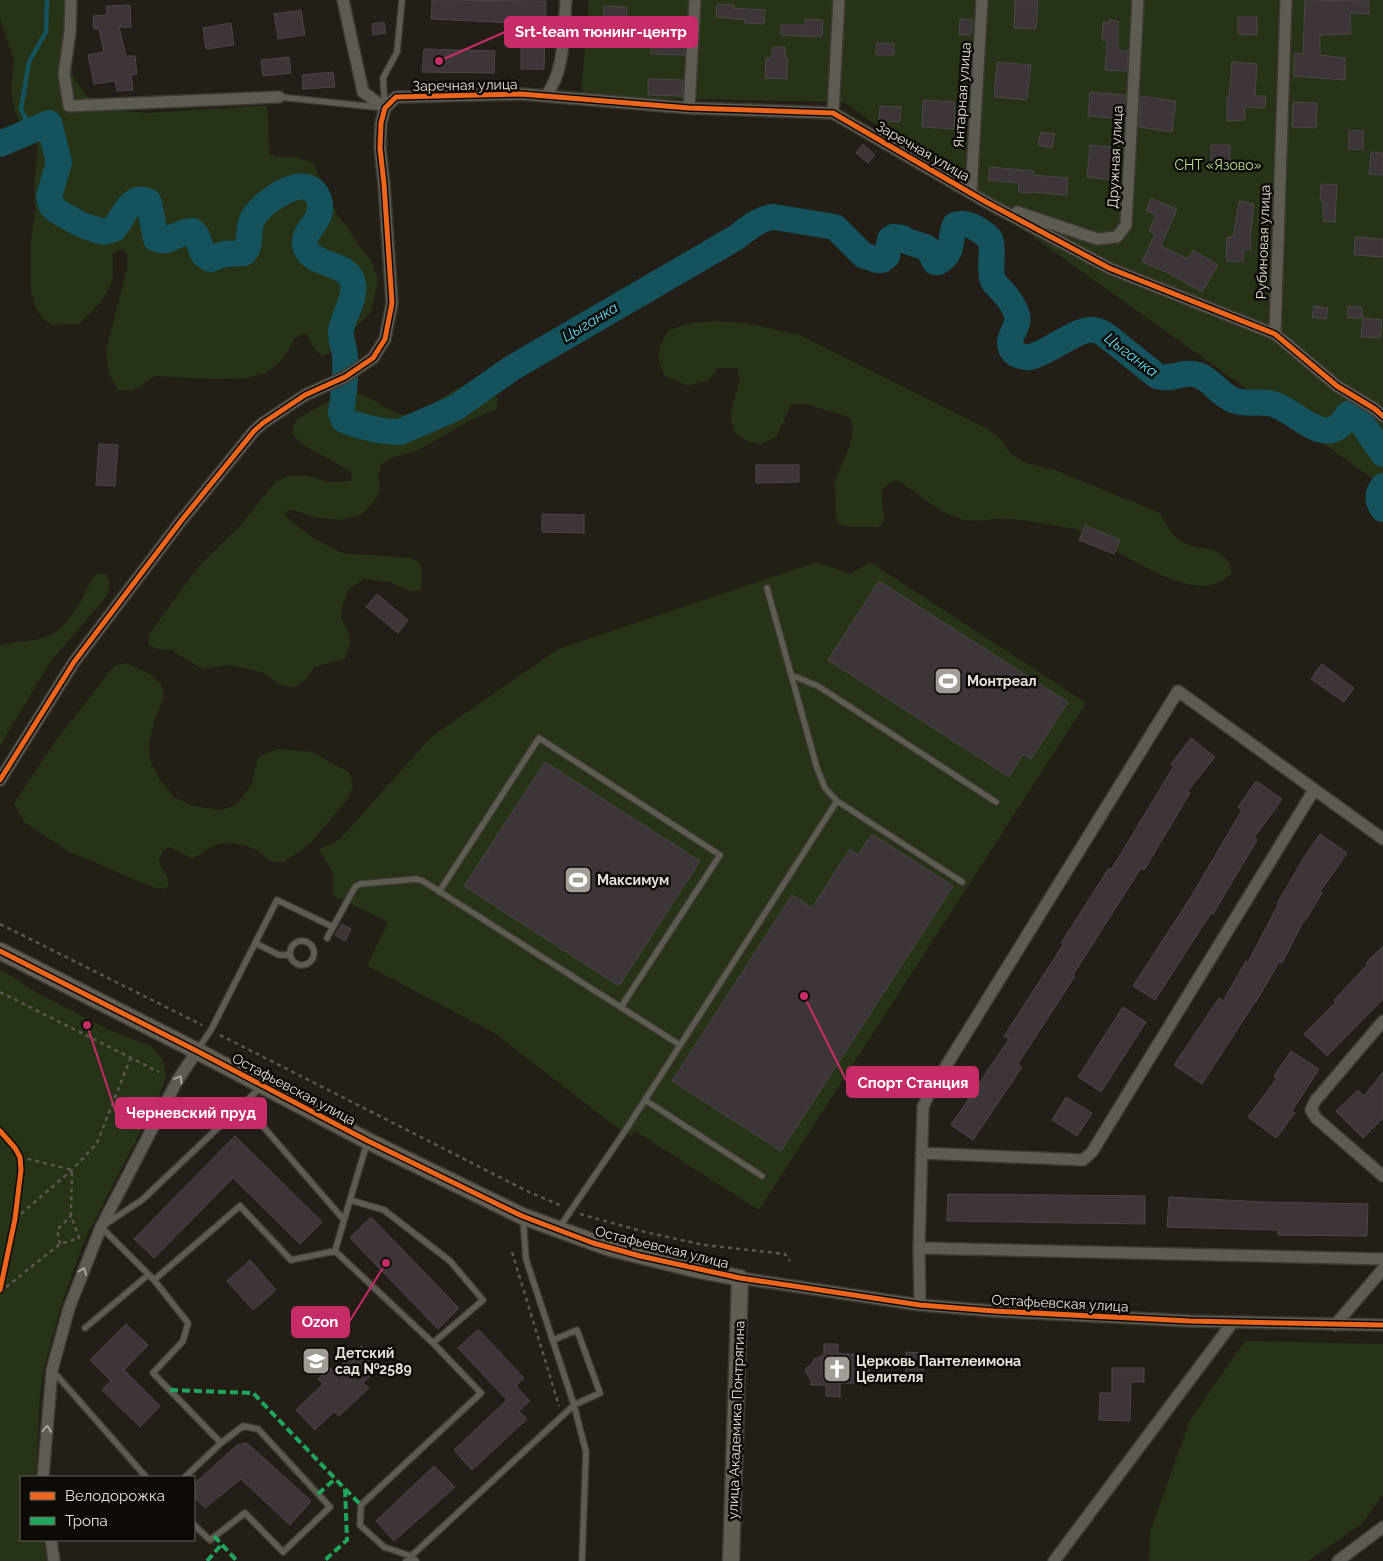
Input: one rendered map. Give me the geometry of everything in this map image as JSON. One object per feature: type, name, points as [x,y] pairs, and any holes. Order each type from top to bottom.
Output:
[{"type":"street","points":[[71,0],[70,32],[64,74],[69,106],[279,97]]},
{"type":"street","points":[[0,780],[74,662],[181,521],[254,431],[305,395],[345,377],[373,358],[385,339],[392,303],[380,148],[381,123],[385,108],[363,92],[343,0]]},
{"type":"street","points":[[546,96],[558,74],[566,0]]},
{"type":"street","points":[[689,108],[695,0]]},
{"type":"street","points":[[833,113],[839,0]]},
{"type":"street","name":"Янтарная улица","points":[[970,192],[982,0]]},
{"type":"street","name":"Дружная улица","points":[[986,202],[1097,239],[1117,237],[1126,226],[1138,0]]},
{"type":"street","name":"Рубиновая улица","points":[[1276,334],[1286,0]]},
{"type":"street","name":"Заречная улица","points":[[385,108],[396,97],[521,94],[689,108],[833,113],[986,202],[1109,268],[1276,334],[1337,386],[1383,416]]},
{"type":"street","points":[[920,1305],[919,1248],[923,1107],[930,1092],[1178,691],[1383,839]]},
{"type":"street","points":[[922,1153],[1083,1160],[1092,1152],[1314,790]]},
{"type":"street","name":"Остафьевская улица","points":[[0,952],[197,1051],[368,1141],[522,1216],[593,1242],[640,1256],[740,1278],[920,1305],[994,1311],[1234,1322],[1383,1325]]},
{"type":"street","points":[[1383,1021],[1315,1101],[1311,1110],[1316,1118],[1383,1176]]},
{"type":"street","points":[[43,1476],[52,1370],[69,1308],[100,1227],[177,1081],[197,1051]]},
{"type":"street","points":[[919,1248],[1383,1259]]},
{"type":"street","points":[[1335,1325],[1383,1269]]},
{"type":"street","name":"улица Академика Понтрягина","points":[[731,1561],[740,1278]]},
{"type":"street","points":[[1054,1561],[1234,1322]]},
{"type":"street","points":[[1338,1561],[1383,1527]]},
{"type":"street","points":[[51,1541],[54,1561]]},
{"type":"lane","points":[[279,97],[385,108],[383,78],[397,52],[402,0]]},
{"type":"lane","points":[[767,588],[817,768],[825,788],[837,801],[962,882]]},
{"type":"lane","points":[[791,676],[818,686],[996,802]]},
{"type":"lane","points":[[439,892],[539,738],[720,854],[621,1007]]},
{"type":"lane","points":[[558,1230],[645,1100],[837,801]]},
{"type":"lane","points":[[327,938],[352,890],[360,884],[416,879],[423,881],[680,1045]]},
{"type":"lane","points":[[197,1051],[211,1030],[277,900],[332,927]]},
{"type":"lane","points":[[300,940],[308,942],[314,951],[313,958],[304,965],[293,962],[290,955],[291,947],[300,940]]},
{"type":"lane","points":[[255,944],[279,955],[290,955]]},
{"type":"lane","points":[[221,1443],[153,1373],[183,1341],[188,1324],[154,1280],[100,1227],[142,1200],[262,1086]]},
{"type":"lane","points":[[645,1100],[762,1176]]},
{"type":"lane","points":[[261,1124],[344,1220]]},
{"type":"lane","points":[[335,1251],[368,1141]]},
{"type":"lane","points":[[350,1200],[384,1210],[450,1262],[483,1300],[433,1343]]},
{"type":"lane","points":[[154,1280],[240,1206],[291,1260],[335,1251]]},
{"type":"lane","points":[[522,1216],[526,1260],[574,1405],[586,1452],[582,1561]]},
{"type":"lane","points":[[335,1251],[433,1343],[482,1393],[361,1505],[360,1525],[384,1547],[411,1559],[574,1405],[600,1393],[577,1330],[553,1340]]},
{"type":"lane","points":[[85,1328],[148,1275]]},
{"type":"lane","points":[[52,1370],[145,1476]]},
{"type":"lane","points":[[186,1476],[221,1443],[243,1426],[258,1429],[330,1507],[283,1552],[245,1513],[210,1540],[195,1526]]},
{"type":"path","points":[[0,924],[528,1192],[599,1220],[704,1245],[785,1254],[790,1261]]},
{"type":"path","points":[[0,992],[159,1072]]},
{"type":"path","points":[[16,1219],[72,1170],[97,1143],[131,1057]]},
{"type":"path","points":[[21,1164],[19,1155],[72,1170]]},
{"type":"path","points":[[0,1291],[60,1244],[79,1238],[71,1216],[72,1170]]},
{"type":"path","points":[[14,1228],[16,1209]]},
{"type":"path","points":[[60,1244],[57,1230],[71,1216]]},
{"type":"path","points":[[512,1252],[562,1416]]},
{"type":"path","points":[[0,1291],[2,1281]]},
{"type":"green space","points":[[0,0],[64,0],[63,44],[74,78],[86,95],[104,109],[147,113],[266,106],[269,154],[276,157],[295,157],[313,163],[338,216],[371,260],[378,280],[371,312],[333,351],[322,356],[313,347],[307,334],[301,334],[294,339],[287,353],[278,364],[266,373],[247,378],[212,379],[156,376],[132,391],[118,390],[108,369],[107,347],[128,264],[126,252],[121,249],[113,253],[113,277],[110,287],[89,315],[79,324],[52,325],[42,318],[35,306],[31,289],[31,241],[35,210],[34,184],[38,148],[35,138],[17,118],[11,92],[14,60],[0,20]]},
{"type":"green space","name":"СНТ «Язово»","points":[[589,0],[1383,0],[1383,486],[844,102],[581,97]]},
{"type":"green space","points":[[712,321],[746,323],[799,335],[987,429],[998,436],[1010,453],[1027,463],[1055,470],[1160,513],[1176,537],[1186,544],[1209,549],[1223,555],[1232,572],[1217,583],[1199,586],[1177,581],[1155,572],[1075,529],[1018,520],[970,520],[952,516],[935,507],[896,480],[884,487],[881,496],[885,520],[878,527],[840,525],[836,517],[835,481],[850,445],[853,426],[849,417],[805,404],[791,404],[777,436],[761,444],[748,442],[735,433],[730,416],[740,378],[737,368],[718,368],[709,380],[688,386],[665,376],[660,363],[659,352],[669,330],[691,323]]},
{"type":"green space","points":[[473,383],[498,398],[496,409],[471,420],[415,452],[394,457],[382,464],[378,476],[380,489],[376,499],[361,515],[341,520],[317,518],[293,510],[287,511],[285,515],[315,539],[342,553],[412,558],[421,564],[421,590],[409,591],[389,582],[364,579],[349,589],[342,607],[341,618],[351,642],[345,659],[314,667],[308,678],[295,687],[282,686],[262,672],[230,665],[202,669],[172,650],[156,649],[148,644],[149,634],[199,566],[241,525],[275,482],[288,476],[309,476],[327,482],[351,481],[352,473],[304,445],[294,436],[293,430],[296,420],[330,400],[351,393],[367,396],[395,413],[411,414],[430,406],[458,388]]},
{"type":"green space","points":[[817,562],[850,574],[870,562],[1086,703],[759,1210],[635,1131],[631,1136],[616,1127],[493,1032],[367,966],[388,922],[333,895],[333,873],[319,849],[340,839],[431,737],[558,649]]},
{"type":"green space","points":[[97,574],[106,574],[110,584],[107,596],[51,661],[0,746],[0,646],[36,640],[57,631],[72,614]]},
{"type":"green space","points":[[126,663],[150,674],[161,684],[164,697],[154,721],[149,743],[150,760],[159,778],[174,797],[193,806],[221,810],[236,805],[252,784],[258,757],[278,749],[312,752],[349,772],[353,785],[350,796],[310,844],[284,862],[271,861],[254,849],[237,844],[223,843],[216,845],[192,859],[169,847],[163,851],[159,861],[168,879],[166,889],[152,887],[68,851],[24,822],[14,803],[54,743],[114,666]]},
{"type":"green space","points":[[0,969],[39,994],[109,1030],[151,1046],[162,1058],[166,1076],[161,1092],[85,1239],[61,1306],[44,1368],[40,1394],[36,1476],[20,1476],[20,1541],[44,1541],[47,1561],[0,1561]]},
{"type":"green space","points":[[1245,1341],[1383,1344],[1383,1494],[1363,1523],[1308,1561],[1149,1561],[1150,1532],[1190,1420]]},
{"type":"building","points":[[432,0],[546,1],[544,69],[521,69],[521,25],[514,25],[514,23],[431,19]]},
{"type":"building","points":[[1015,0],[1038,0],[1036,29],[1014,28]]},
{"type":"building","points":[[1305,0],[1369,1],[1369,14],[1350,13],[1351,34],[1320,35],[1320,55],[1345,58],[1345,80],[1294,76],[1294,53],[1303,54]]},
{"type":"building","points":[[717,4],[733,5],[733,8],[765,10],[764,24],[744,23],[745,20],[716,17]]},
{"type":"building","points":[[130,5],[131,27],[119,27],[126,56],[135,56],[137,74],[131,75],[133,90],[117,91],[115,81],[94,84],[88,55],[104,52],[99,29],[94,29],[93,16],[107,15],[106,6]]},
{"type":"building","points":[[604,6],[627,7],[626,28],[603,26]]},
{"type":"building","points":[[301,10],[305,35],[278,39],[274,14]]},
{"type":"building","points":[[1238,17],[1257,17],[1257,35],[1238,34]]},
{"type":"building","points":[[805,19],[823,20],[822,37],[781,35],[781,25],[805,25]]},
{"type":"building","points":[[960,19],[972,19],[971,35],[959,35]]},
{"type":"building","points":[[1109,20],[1118,21],[1118,50],[1128,51],[1127,71],[1105,70],[1107,41],[1102,40],[1103,22],[1109,23]]},
{"type":"building","points":[[384,22],[386,33],[373,35],[372,24]]},
{"type":"building","points":[[231,23],[234,45],[206,49],[203,28]]},
{"type":"building","points":[[652,30],[686,32],[684,55],[651,54]]},
{"type":"building","points":[[876,43],[894,43],[894,55],[876,55]]},
{"type":"building","points":[[772,47],[785,47],[785,58],[788,59],[787,79],[765,78],[766,58],[772,58]]},
{"type":"building","points":[[424,49],[495,51],[494,73],[422,72]]},
{"type":"building","points":[[289,57],[291,73],[263,76],[261,60]]},
{"type":"building","points":[[997,62],[1031,65],[1027,100],[994,97]]},
{"type":"building","points":[[1232,62],[1257,64],[1255,96],[1266,96],[1265,108],[1244,107],[1245,120],[1227,121],[1227,97],[1229,97]]},
{"type":"building","points":[[333,72],[335,87],[303,89],[302,75]]},
{"type":"building","points":[[648,79],[683,80],[682,96],[648,95]]},
{"type":"building","points":[[1090,92],[1125,95],[1124,119],[1088,116]]},
{"type":"building","points":[[1140,96],[1176,101],[1172,132],[1139,127]]},
{"type":"building","points":[[923,100],[955,102],[954,129],[922,127]]},
{"type":"building","points":[[1293,102],[1317,103],[1316,128],[1292,127]]},
{"type":"building","points":[[880,106],[901,107],[900,122],[879,121]]},
{"type":"building","points":[[1349,130],[1364,131],[1363,150],[1348,149]]},
{"type":"building","points":[[1041,132],[1055,134],[1052,148],[1038,145]]},
{"type":"building","points":[[863,144],[875,155],[868,163],[856,153]]},
{"type":"building","points":[[1090,145],[1117,148],[1114,180],[1087,177]]},
{"type":"building","points":[[1211,145],[1230,145],[1230,172],[1211,172]]},
{"type":"building","points":[[1371,152],[1383,153],[1383,175],[1369,174]]},
{"type":"building","points":[[990,167],[1034,171],[1033,175],[1068,178],[1067,195],[1018,192],[1019,183],[988,180]]},
{"type":"building","points":[[1321,184],[1337,185],[1335,222],[1323,222],[1323,201],[1320,200]]},
{"type":"building","points":[[1151,198],[1177,209],[1161,246],[1188,259],[1193,250],[1218,265],[1202,292],[1166,272],[1142,262],[1155,234],[1149,231],[1156,215],[1146,211]]},
{"type":"building","points":[[1239,201],[1254,204],[1250,238],[1251,250],[1244,250],[1243,262],[1226,261],[1227,237],[1233,237]]},
{"type":"building","points":[[1355,237],[1383,239],[1383,257],[1354,255]]},
{"type":"building","points":[[1314,306],[1328,308],[1326,319],[1312,317]]},
{"type":"building","points":[[1348,306],[1362,307],[1362,318],[1347,318]]},
{"type":"building","points":[[1363,318],[1382,320],[1380,338],[1361,337]]},
{"type":"building","points":[[99,444],[118,445],[115,486],[96,485]]},
{"type":"building","points":[[756,465],[799,465],[799,482],[756,483]]},
{"type":"building","points":[[542,514],[584,515],[584,533],[542,532]]},
{"type":"building","points":[[1085,525],[1120,540],[1114,554],[1079,540]]},
{"type":"building","name":"Монтреал","points":[[879,581],[1068,702],[1031,759],[1023,754],[1009,777],[828,660]]},
{"type":"building","points":[[377,594],[408,620],[398,633],[366,607]]},
{"type":"building","points":[[1322,664],[1354,688],[1344,702],[1311,679]]},
{"type":"building","points":[[1191,738],[1215,757],[1187,792],[1190,793],[1144,870],[1141,868],[1073,975],[1075,976],[1018,1064],[1022,1067],[973,1140],[951,1125],[1009,1039],[1004,1036],[1063,945],[1061,943],[1109,868],[1111,870],[1174,766],[1171,764]]},
{"type":"building","name":"Максимум","points":[[545,762],[700,861],[619,986],[464,886]]},
{"type":"building","points":[[1256,781],[1282,799],[1254,838],[1257,840],[1213,914],[1211,913],[1155,1000],[1133,986],[1189,900],[1242,810],[1238,807]]},
{"type":"building","points":[[872,834],[953,886],[781,1151],[672,1081],[792,895],[812,908],[850,849],[858,855]]},
{"type":"building","points":[[1320,834],[1347,853],[1320,892],[1322,893],[1304,920],[1282,963],[1279,962],[1256,1002],[1202,1084],[1174,1065],[1219,998],[1223,1001],[1246,961],[1248,962],[1277,904],[1304,857]]},
{"type":"building","points":[[342,924],[351,929],[345,941],[335,935]]},
{"type":"building","points":[[1383,946],[1383,999],[1327,1056],[1304,1034],[1336,1002],[1334,1000]]},
{"type":"building","points":[[1123,1007],[1146,1022],[1101,1092],[1078,1077]]},
{"type":"building","points":[[1291,1051],[1319,1069],[1292,1111],[1295,1113],[1276,1138],[1248,1117],[1277,1078],[1274,1076]]},
{"type":"building","points":[[1383,1072],[1383,1118],[1363,1138],[1336,1111],[1358,1090],[1364,1096]]},
{"type":"building","points":[[1066,1097],[1092,1113],[1077,1136],[1052,1120]]},
{"type":"building","points":[[235,1136],[322,1222],[300,1244],[233,1178],[154,1258],[134,1239]]},
{"type":"building","points":[[948,1194],[1145,1196],[1145,1224],[947,1221]]},
{"type":"building","points":[[1169,1197],[1262,1202],[1368,1204],[1367,1236],[1278,1235],[1278,1230],[1167,1227]]},
{"type":"building","points":[[371,1217],[459,1308],[438,1329],[350,1238]]},
{"type":"building","points":[[250,1260],[276,1290],[253,1310],[227,1281]]},
{"type":"building","points":[[126,1324],[148,1345],[124,1370],[160,1406],[140,1427],[102,1390],[111,1381],[90,1360]]},
{"type":"building","points":[[478,1329],[524,1378],[516,1386],[530,1401],[519,1411],[527,1419],[472,1470],[454,1450],[507,1400],[458,1348]]},
{"type":"building","name":"Церковь Пантелеимона Целителя","points":[[824,1344],[838,1344],[838,1354],[861,1354],[861,1361],[869,1362],[869,1378],[861,1377],[860,1383],[840,1383],[840,1397],[826,1396],[826,1385],[811,1385],[811,1380],[805,1371],[814,1359],[824,1355]]},
{"type":"building","points":[[361,1346],[381,1366],[363,1383],[369,1388],[339,1416],[334,1412],[315,1430],[296,1410],[323,1384],[318,1379],[330,1368],[334,1372]]},
{"type":"building","points":[[906,1352],[923,1353],[923,1375],[906,1375]]},
{"type":"building","points":[[1112,1368],[1144,1368],[1144,1382],[1131,1382],[1130,1421],[1099,1420],[1100,1393],[1112,1393]]},
{"type":"building","points":[[247,1443],[311,1501],[290,1525],[241,1479],[205,1508],[195,1498],[195,1483],[237,1445]]},
{"type":"building","points":[[434,1466],[455,1487],[394,1541],[376,1521]]},
{"type":"waterway","points":[[31,130],[21,109],[29,62],[46,32],[47,0]]},
{"type":"waterway","name":"Цыганка","points":[[0,144],[49,123],[59,162],[49,197],[51,205],[57,211],[82,225],[103,232],[114,229],[128,208],[136,201],[148,201],[156,239],[170,239],[188,231],[193,231],[197,236],[203,254],[210,259],[224,254],[244,253],[247,249],[253,218],[258,211],[276,196],[296,187],[306,187],[314,191],[319,200],[320,207],[317,219],[307,234],[305,245],[308,252],[314,257],[344,271],[350,276],[353,283],[353,295],[341,331],[345,354],[345,383],[341,414],[344,420],[372,429],[400,432],[455,408],[512,368],[737,237],[754,224],[774,217],[835,227],[863,255],[877,260],[882,260],[887,256],[890,239],[893,237],[902,238],[925,247],[929,250],[935,262],[938,262],[949,250],[955,225],[969,225],[990,239],[993,281],[1009,300],[1017,315],[1016,325],[1010,340],[1010,345],[1016,354],[1024,357],[1038,355],[1086,330],[1097,331],[1107,336],[1157,376],[1198,375],[1233,400],[1273,404],[1315,428],[1332,430],[1341,425],[1348,414],[1355,413],[1383,454]]},
{"type":"waterway","name":"Цыганка","points":[[1383,486],[1378,498],[1383,509]]},
{"type":"marked path","points":[[170,1390],[253,1393],[345,1489],[347,1540],[324,1561]]},
{"type":"marked path","points":[[318,1494],[335,1479]]},
{"type":"marked path","points":[[345,1489],[361,1505]]},
{"type":"marked path","points":[[214,1536],[237,1561]]},
{"type":"marked path","points":[[207,1561],[222,1544]]},
{"type":"cycle path","points":[[0,780],[74,662],[181,521],[254,431],[305,395],[345,377],[373,358],[385,339],[392,303],[380,148],[381,123],[385,108],[396,97],[521,94],[689,108],[833,113],[986,202],[1109,268],[1275,334],[1337,386],[1383,416]]},
{"type":"cycle path","points":[[0,951],[197,1051],[368,1141],[522,1216],[593,1243],[640,1256],[740,1278],[920,1305],[994,1311],[1190,1321],[1383,1325]]},
{"type":"cycle path","points":[[0,1131],[15,1148],[20,1157],[21,1170],[15,1219],[0,1290]]},
{"type":"place","name":"Srt-team тюнинг-центр","points":[[439,61]]},
{"type":"place","name":"Монтреал","points":[[948,681]]},
{"type":"place","name":"Максимум","points":[[578,880]]},
{"type":"place","name":"Спорт Станция","points":[[804,996]]},
{"type":"place","name":"Черневский пруд","points":[[87,1025]]},
{"type":"place","name":"Ozon","points":[[386,1263]]},
{"type":"place","name":"Детский сад №2589","points":[[316,1361]]},
{"type":"place","name":"Церковь Пантелеимона Целителя","points":[[837,1369]]}]
